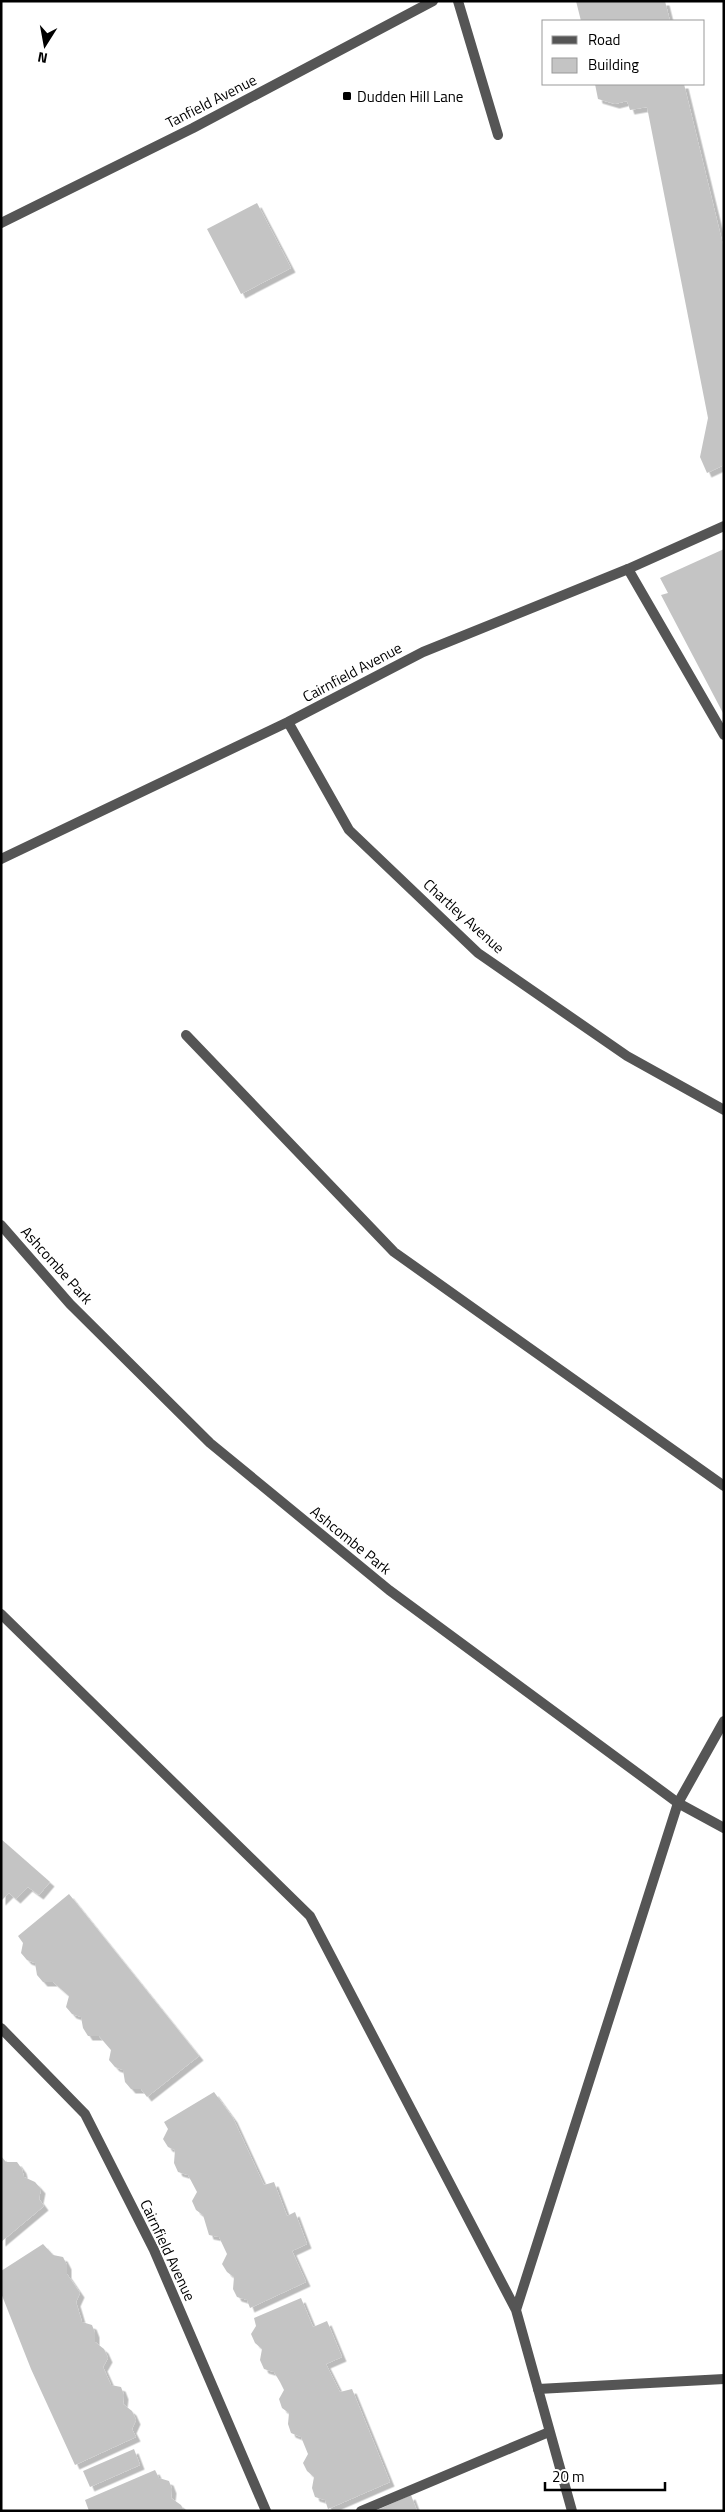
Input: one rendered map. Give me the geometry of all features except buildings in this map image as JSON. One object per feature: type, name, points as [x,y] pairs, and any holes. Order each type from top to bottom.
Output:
[{"type":"street","name":"Tanfield Avenue","points":[[1,223],[193,128],[433,1]]},
{"type":"street","points":[[458,1],[498,135]]},
{"type":"street","name":"Cairnfield Avenue","points":[[1,859],[288,722],[423,652],[628,569],[724,526]]},
{"type":"street","points":[[628,569],[724,735]]},
{"type":"street","name":"Chartley Avenue","points":[[288,722],[349,830],[478,954],[627,1056],[724,1110]]},
{"type":"street","points":[[186,1035],[394,1252],[724,1486]]},
{"type":"street","name":"Ashcombe Park","points":[[1,1225],[70,1304],[210,1443],[389,1590],[678,1803],[724,1828]]},
{"type":"street","points":[[1,1614],[310,1916],[516,2310],[572,2511]]},
{"type":"street","points":[[516,2310],[678,1803],[724,1721]]},
{"type":"street","name":"Cairnfield Avenue","points":[[1,2028],[85,2114],[154,2250],[266,2511]]},
{"type":"street","points":[[538,2389],[724,2379]]},
{"type":"street","points":[[361,2511],[549,2432]]},
{"type":"place","name":"Dudden Hill Lane","points":[[347,96]]}]
